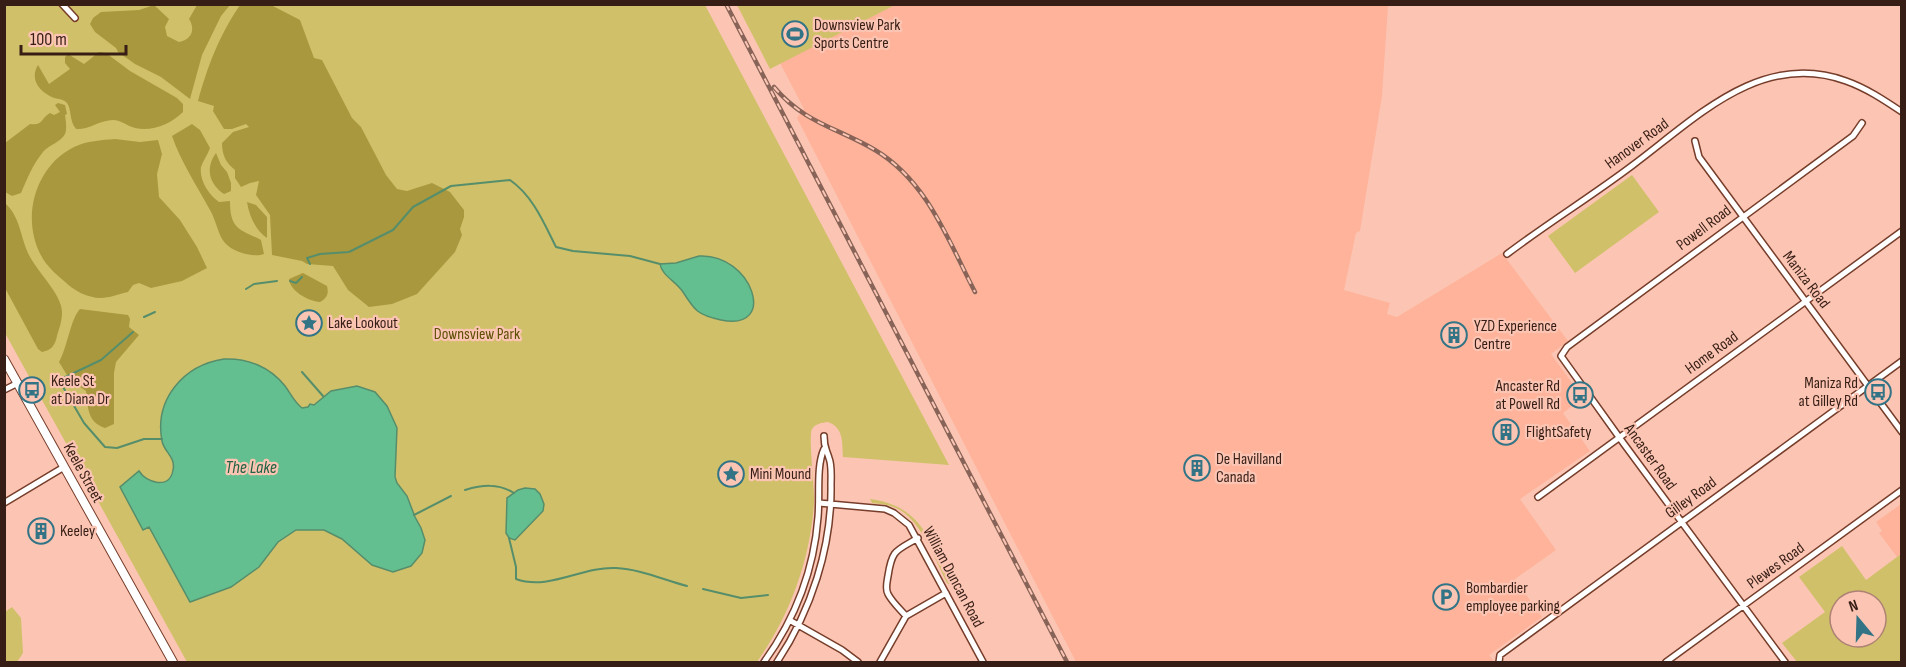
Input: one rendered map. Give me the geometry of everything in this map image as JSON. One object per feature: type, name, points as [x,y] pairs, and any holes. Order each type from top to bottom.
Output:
[{"type":"main road","name":"Keele Street","points":[[4,359],[173,663]]},
{"type":"street","points":[[62,4],[75,18]]},
{"type":"street","name":"Hanover Road","points":[[1507,254],[1728,94],[1764,78],[1791,74],[1814,74],[1844,80],[1902,112]]},
{"type":"street","name":"Powell Road","points":[[1562,353],[1576,340],[1853,136],[1862,123]]},
{"type":"street","name":"Maniza Road","points":[[1695,141],[1699,157],[1902,432]]},
{"type":"street","name":"Home Road","points":[[1538,497],[1902,231]]},
{"type":"street","name":"Ancaster Road","points":[[1562,353],[1563,361],[1785,663]]},
{"type":"street","name":"Gilley Road","points":[[1498,660],[1500,655],[1902,361]]},
{"type":"street","points":[[4,390],[18,383]]},
{"type":"street","points":[[777,663],[800,624],[827,535],[830,458],[825,449],[824,436]]},
{"type":"street","points":[[764,663],[791,621],[804,586],[813,554],[819,503],[819,460],[825,449]]},
{"type":"street","points":[[4,503],[64,467]]},
{"type":"street","name":"Plewes Road","points":[[1666,663],[1902,490]]},
{"type":"street","name":"William Duncan Road","points":[[819,503],[885,509],[909,525],[983,663]]},
{"type":"street","points":[[906,616],[888,594],[887,579],[894,553],[918,538]]},
{"type":"street","points":[[880,663],[906,616],[946,593]]},
{"type":"street","points":[[791,621],[800,624],[842,650],[858,663]]},
{"type":"shaded area","points":[[154,5],[169,19],[165,27],[167,36],[179,42],[187,39],[191,34],[192,27],[189,19],[197,5],[230,5],[221,16],[202,55],[190,99],[161,77],[135,64],[118,52],[95,32],[90,24],[93,18],[101,12],[139,10]]},
{"type":"shaded area","points":[[240,5],[271,5],[300,20],[314,58],[322,60],[352,118],[361,127],[386,175],[397,189],[407,191],[432,183],[450,192],[464,210],[460,229],[462,235],[455,252],[417,294],[392,304],[369,307],[348,290],[333,266],[307,264],[272,255],[270,215],[256,195],[259,181],[241,187],[235,178],[235,170],[227,162],[223,151],[222,143],[233,132],[249,127],[246,124],[224,129],[213,111],[214,106],[198,101],[215,51]]},
{"type":"shaded area","points":[[895,5],[1388,5],[1382,96],[1360,231],[1356,233],[1344,290],[1390,303],[1387,314],[1397,317],[1502,253],[1568,341],[1551,354],[1583,398],[1563,413],[1590,451],[1520,499],[1556,550],[1515,579],[1542,617],[1489,655],[1494,662],[1076,662],[797,118],[804,109],[780,63]]},
{"type":"shaded area","points":[[99,52],[106,53],[130,71],[177,98],[183,104],[183,112],[167,123],[148,129],[135,128],[113,120],[76,129],[72,123],[67,103],[49,95],[37,85],[36,70],[38,65],[49,84],[70,69],[65,63],[65,57],[68,54],[84,64]]},
{"type":"shaded area","points":[[58,103],[65,105],[67,114],[65,115],[65,134],[43,152],[21,193],[12,196],[5,192],[5,143],[30,124],[39,123],[50,113],[54,115],[60,112],[55,105]]},
{"type":"shaded area","points":[[192,124],[200,130],[210,148],[201,167],[206,187],[219,202],[230,201],[234,223],[261,240],[264,254],[243,253],[233,249],[223,240],[172,136]]},
{"type":"shaded area","points":[[115,139],[140,142],[158,140],[162,154],[157,174],[159,197],[180,220],[207,268],[182,281],[151,288],[139,283],[133,285],[128,292],[96,298],[72,287],[47,265],[37,247],[32,214],[34,198],[40,182],[60,156],[84,143]]},
{"type":"shaded area","points":[[216,153],[231,183],[231,191],[224,194],[212,181],[210,175],[210,164]]},
{"type":"shaded area","points":[[4,202],[17,220],[28,253],[54,291],[61,306],[62,319],[55,342],[51,348],[42,352],[38,349],[5,288]]},
{"type":"shaded area","points":[[247,202],[256,205],[267,217],[267,238],[253,222]]},
{"type":"shaded area","points":[[303,273],[327,286],[328,294],[320,302],[300,295],[290,283],[289,279]]},
{"type":"shaded area","points":[[80,309],[128,315],[129,327],[139,335],[116,362],[114,424],[105,428],[92,418],[86,391],[70,380],[59,362]]},
{"type":"shaded area","points":[[1901,504],[1901,554],[1897,557],[1879,533],[1882,531],[1876,522]]},
{"type":"green space","name":"Downsview Park","points":[[4,5],[705,5],[949,465],[843,457],[841,436],[837,428],[828,422],[812,429],[814,503],[808,546],[788,606],[757,662],[187,662],[5,333]]},
{"type":"green space","name":"Downsview Park Sports Centre","points":[[737,5],[895,5],[770,69]]},
{"type":"green space","points":[[1632,175],[1659,212],[1575,273],[1548,236]]},
{"type":"green space","points":[[870,499],[902,509],[913,518],[930,541],[951,585],[947,583],[922,533],[908,516],[893,507],[872,503]]},
{"type":"green space","points":[[1842,546],[1866,580],[1901,554],[1901,662],[1797,662],[1782,643],[1825,612],[1799,577]]},
{"type":"green space","points":[[12,607],[21,618],[23,653],[17,662],[5,662],[5,612]]},
{"type":"water","points":[[699,256],[718,258],[733,266],[745,278],[752,291],[754,304],[749,315],[739,321],[721,320],[702,314],[694,308],[680,288],[661,268],[660,264],[676,263]]},
{"type":"water","name":"The Lake","points":[[224,359],[250,362],[273,374],[302,408],[310,404],[314,405],[331,391],[357,386],[375,392],[387,406],[397,428],[395,477],[407,496],[425,540],[422,553],[411,566],[393,572],[372,565],[342,539],[324,530],[296,530],[278,542],[259,567],[231,587],[190,602],[149,527],[143,530],[120,487],[139,471],[147,479],[158,482],[163,482],[171,476],[173,462],[163,445],[161,426],[168,398],[175,386],[196,368]]},
{"type":"water","points":[[525,488],[535,489],[540,494],[544,504],[543,511],[515,540],[509,538],[506,533],[507,498]]},
{"type":"waterway","points":[[310,264],[307,258],[320,254],[349,252],[393,230],[413,207],[451,186],[510,180],[531,202],[556,247],[573,251],[630,256],[660,264]]},
{"type":"waterway","points":[[290,281],[296,283],[302,277]]},
{"type":"waterway","points":[[246,289],[254,284],[277,281]]},
{"type":"waterway","points":[[144,317],[155,312]]},
{"type":"waterway","points":[[133,332],[101,360],[59,380],[84,423],[105,447],[117,448],[144,439],[162,439]]},
{"type":"waterway","points":[[302,372],[323,396]]},
{"type":"waterway","points":[[465,490],[490,486],[514,493]]},
{"type":"waterway","points":[[414,515],[451,496]]},
{"type":"waterway","points":[[509,538],[516,567],[516,579],[541,582],[604,568],[616,568],[687,586]]},
{"type":"waterway","points":[[703,589],[741,598],[768,595]]},
{"type":"railway","points":[[726,4],[1067,662]]},
{"type":"railway","points":[[774,87],[797,109],[875,150],[909,178],[934,213],[975,292]]},
{"type":"place","name":"Downsview Park Sports Centre","points":[[795,34]]},
{"type":"place","name":"Lake Lookout","points":[[309,323]]},
{"type":"place","name":"YZD Experience Centre","points":[[1454,335]]},
{"type":"place","name":"Keele St at Diana Dr","points":[[32,390]]},
{"type":"place","name":"Maniza Rd at Gilley Rd","points":[[1878,392]]},
{"type":"place","name":"Ancaster Rd at Powell Rd","points":[[1580,395]]},
{"type":"place","name":"FlightSafety","points":[[1506,432]]},
{"type":"place","name":"De Havilland Canada","points":[[1197,468]]},
{"type":"place","name":"Mini Mound","points":[[731,474]]},
{"type":"place","name":"Keeley","points":[[41,531]]},
{"type":"place","name":"Bombardier employee parking","points":[[1446,597]]}]
